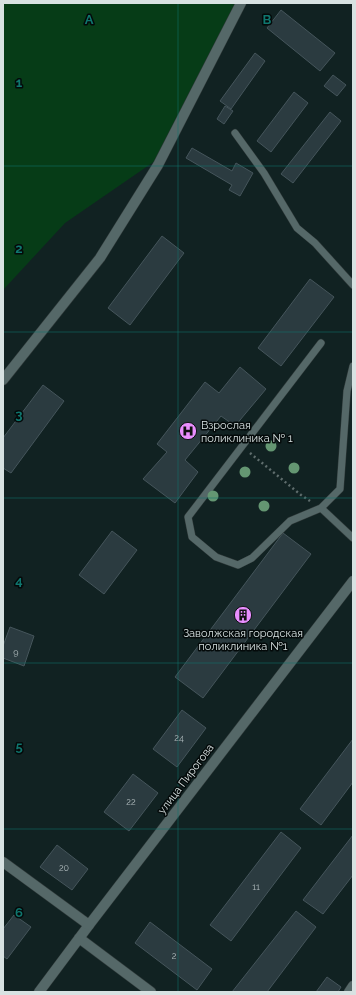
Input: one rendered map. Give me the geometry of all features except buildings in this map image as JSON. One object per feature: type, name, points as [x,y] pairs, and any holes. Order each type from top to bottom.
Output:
[{"type":"street","points":[[3,380],[100,258],[154,172],[241,3]]},
{"type":"street","name":"улица Пирогова","points":[[39,992],[353,581]]},
{"type":"street","points":[[3,862],[90,925]]},
{"type":"street","points":[[79,938],[151,992]]},
{"type":"street","points":[[349,992],[353,986]]},
{"type":"lane","points":[[235,133],[264,173],[297,228],[315,243],[353,285]]},
{"type":"lane","points":[[322,343],[188,517],[192,537],[216,556],[238,565],[252,558],[290,521],[321,508],[340,489],[347,392],[353,366]]},
{"type":"lane","points":[[321,508],[353,538]]},
{"type":"path","points":[[242,447],[301,495]]},
{"type":"green space","points":[[3,3],[237,3],[155,161],[65,223],[3,290]]},
{"type":"place","name":"Взрослая поликлиника № 1","points":[[188,431]]},
{"type":"place","name":"Заволжская городская поликлиника №1","points":[[243,615]]}]
